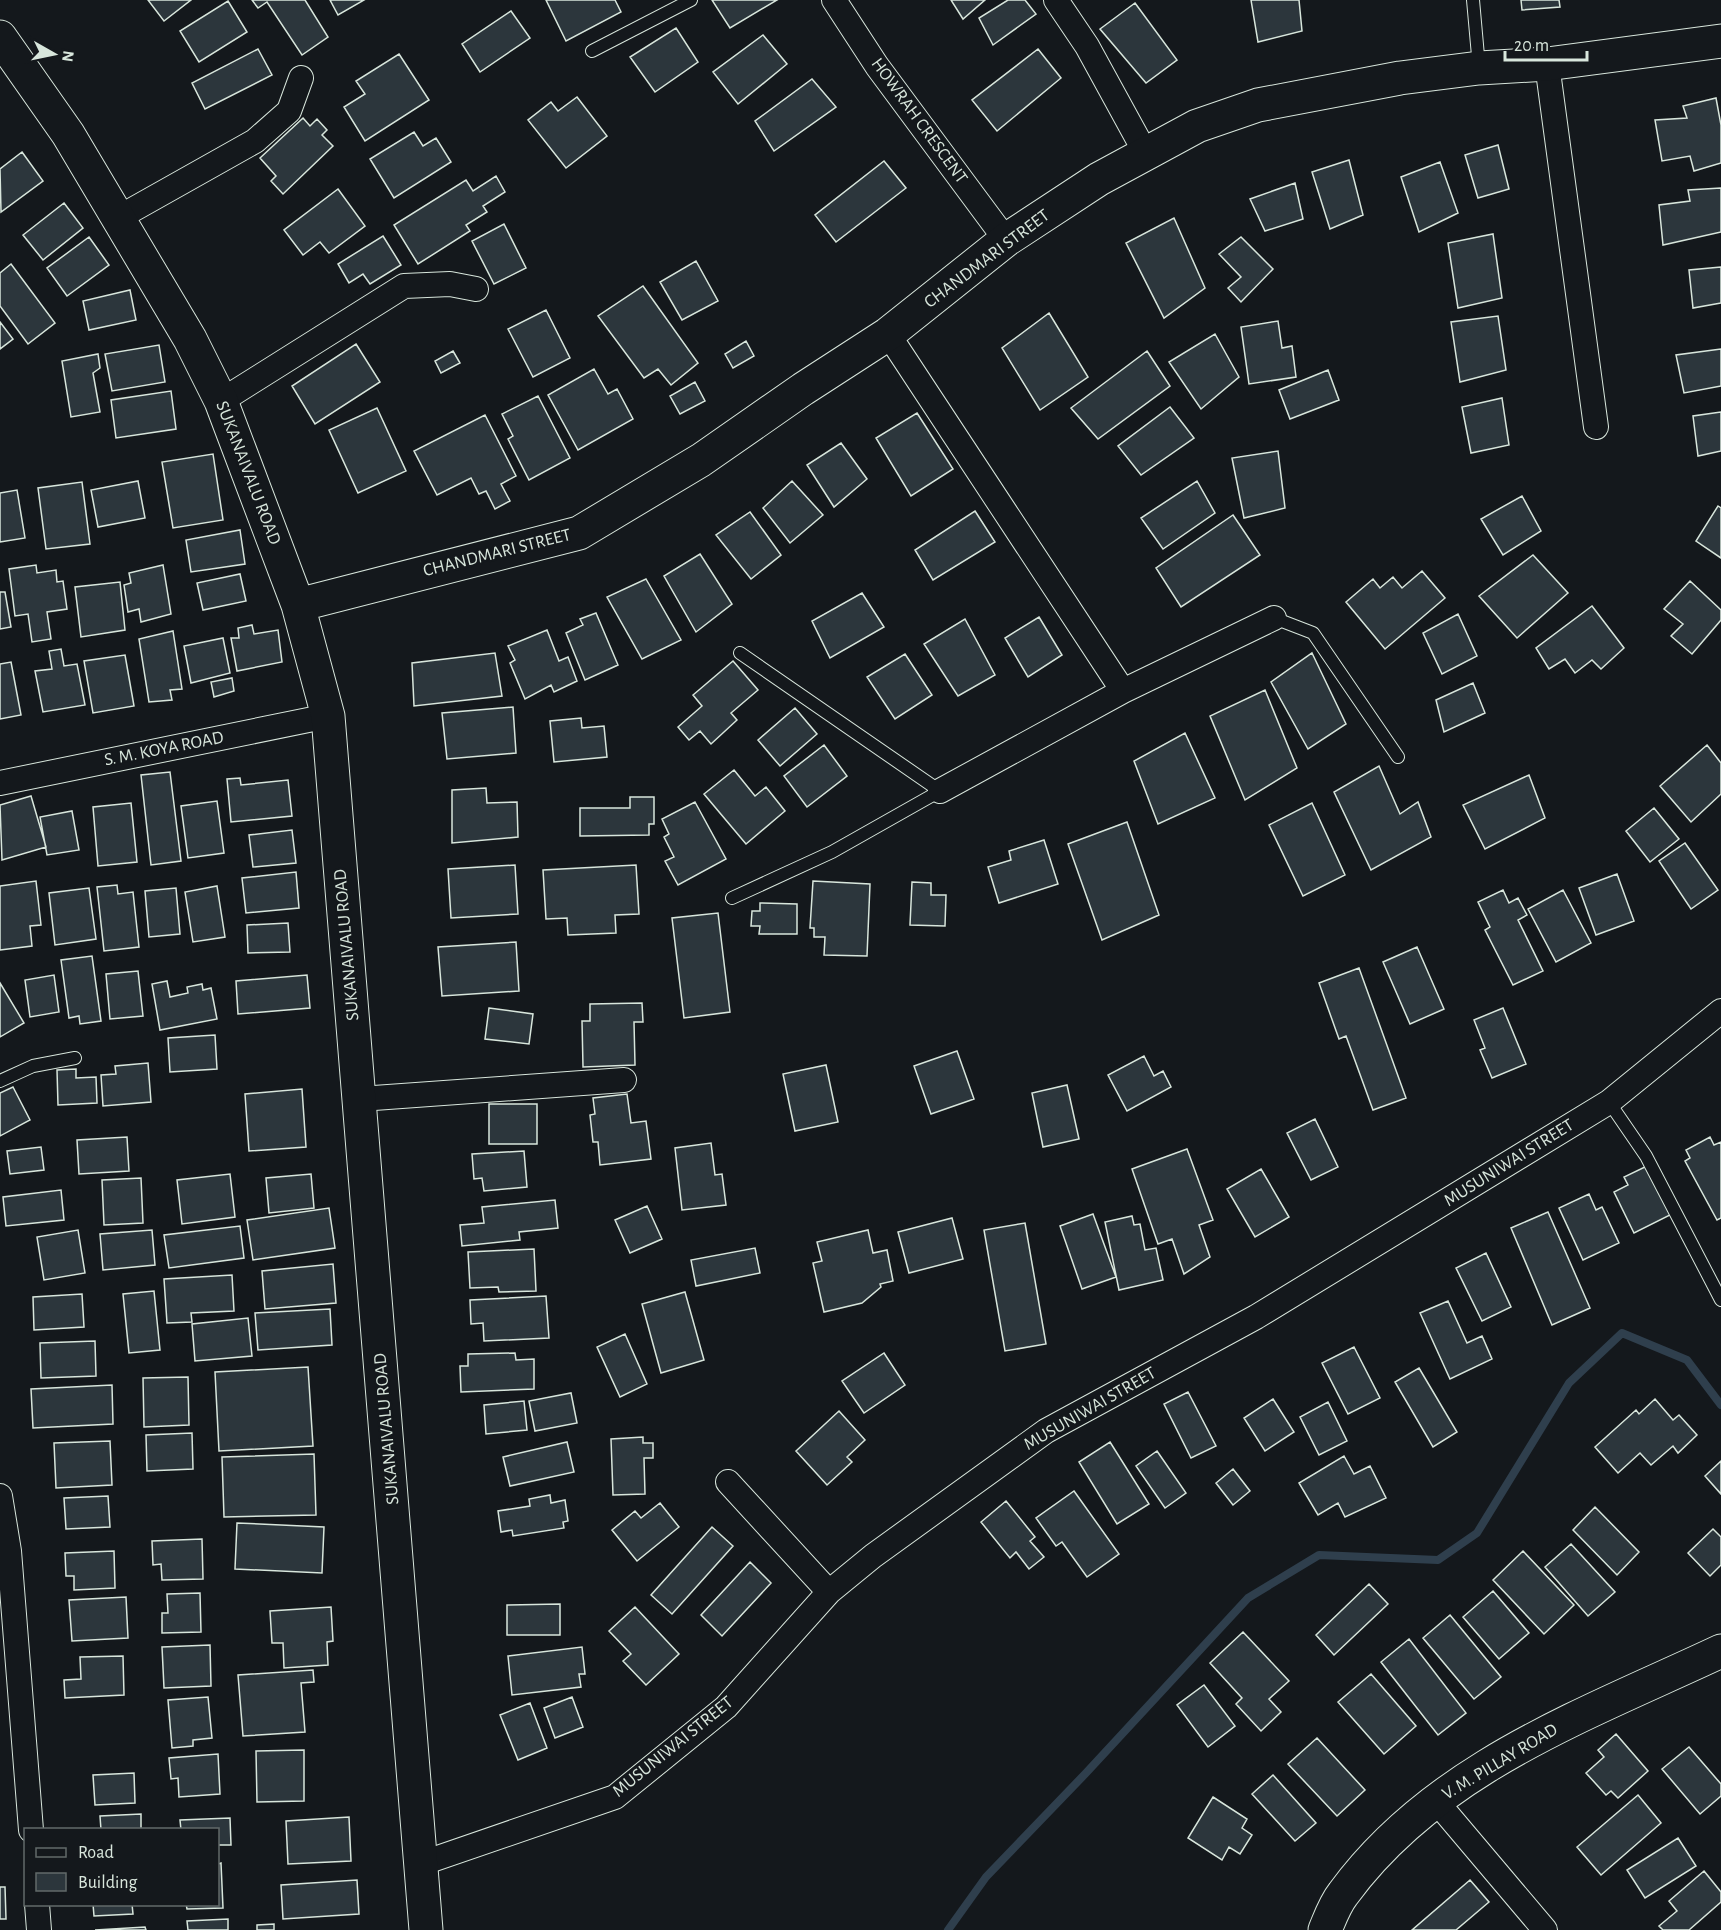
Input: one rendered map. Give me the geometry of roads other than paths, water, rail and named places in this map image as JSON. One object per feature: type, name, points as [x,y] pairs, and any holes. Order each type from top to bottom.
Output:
[{"type":"main road","name":"SUKANAIVALU ROAD","points":[[0,38],[68,134],[190,339],[221,401],[298,605],[328,716],[423,1863],[426,1930]]},
{"type":"main road","name":"CHANDMARI STREET","points":[[298,605],[579,533],[701,460],[803,389],[888,334],[1006,240],[1099,179],[1145,152],[1197,126],[1258,105],[1400,78],[1479,68],[1547,64],[1721,41]]},
{"type":"main road","name":"V. M. PILLAY ROAD","points":[[1324,1930],[1342,1894],[1394,1837],[1436,1801],[1519,1745],[1721,1652]]},
{"type":"street","name":"HOWRAH CRESCENT","points":[[834,0],[877,66],[1006,240]]},
{"type":"street","points":[[1056,0],[1087,46],[1145,152]]},
{"type":"street","points":[[1547,64],[1596,427]]},
{"type":"street","points":[[118,218],[255,141],[289,111],[302,78]]},
{"type":"street","points":[[221,401],[404,286],[450,284],[476,289]]},
{"type":"street","points":[[888,334],[1123,691]]},
{"type":"street","points":[[940,791],[1123,691],[1274,618]]},
{"type":"street","name":"S. M. KOYA ROAD","points":[[0,783],[328,716]]},
{"type":"street","name":"MUSUNIWAI STREET","points":[[423,1863],[615,1797],[726,1707],[829,1592],[873,1556],[1046,1431],[1256,1317],[1609,1102],[1721,1011]]},
{"type":"street","points":[[360,1099],[624,1080]]},
{"type":"street","points":[[729,1482],[829,1592]]},
{"type":"street","points":[[0,1496],[9,1551],[31,1828]]},
{"type":"street","points":[[1436,1801],[1545,1930]]},
{"type":"street","points":[[37,1906],[39,1930]]},
{"type":"lane","points":[[592,51],[691,0]]},
{"type":"lane","points":[[1473,0],[1479,68]]},
{"type":"lane","points":[[1274,618],[1313,633],[1398,757]]},
{"type":"lane","points":[[732,898],[832,852],[940,791],[740,653]]},
{"type":"lane","points":[[0,1081],[33,1066],[75,1058]]},
{"type":"lane","points":[[1609,1102],[1646,1156],[1721,1300]]},
{"type":"waterway","points":[[948,1930],[986,1877],[1248,1598],[1319,1555],[1438,1560],[1477,1533],[1569,1383],[1622,1333],[1687,1360],[1721,1405]]}]
